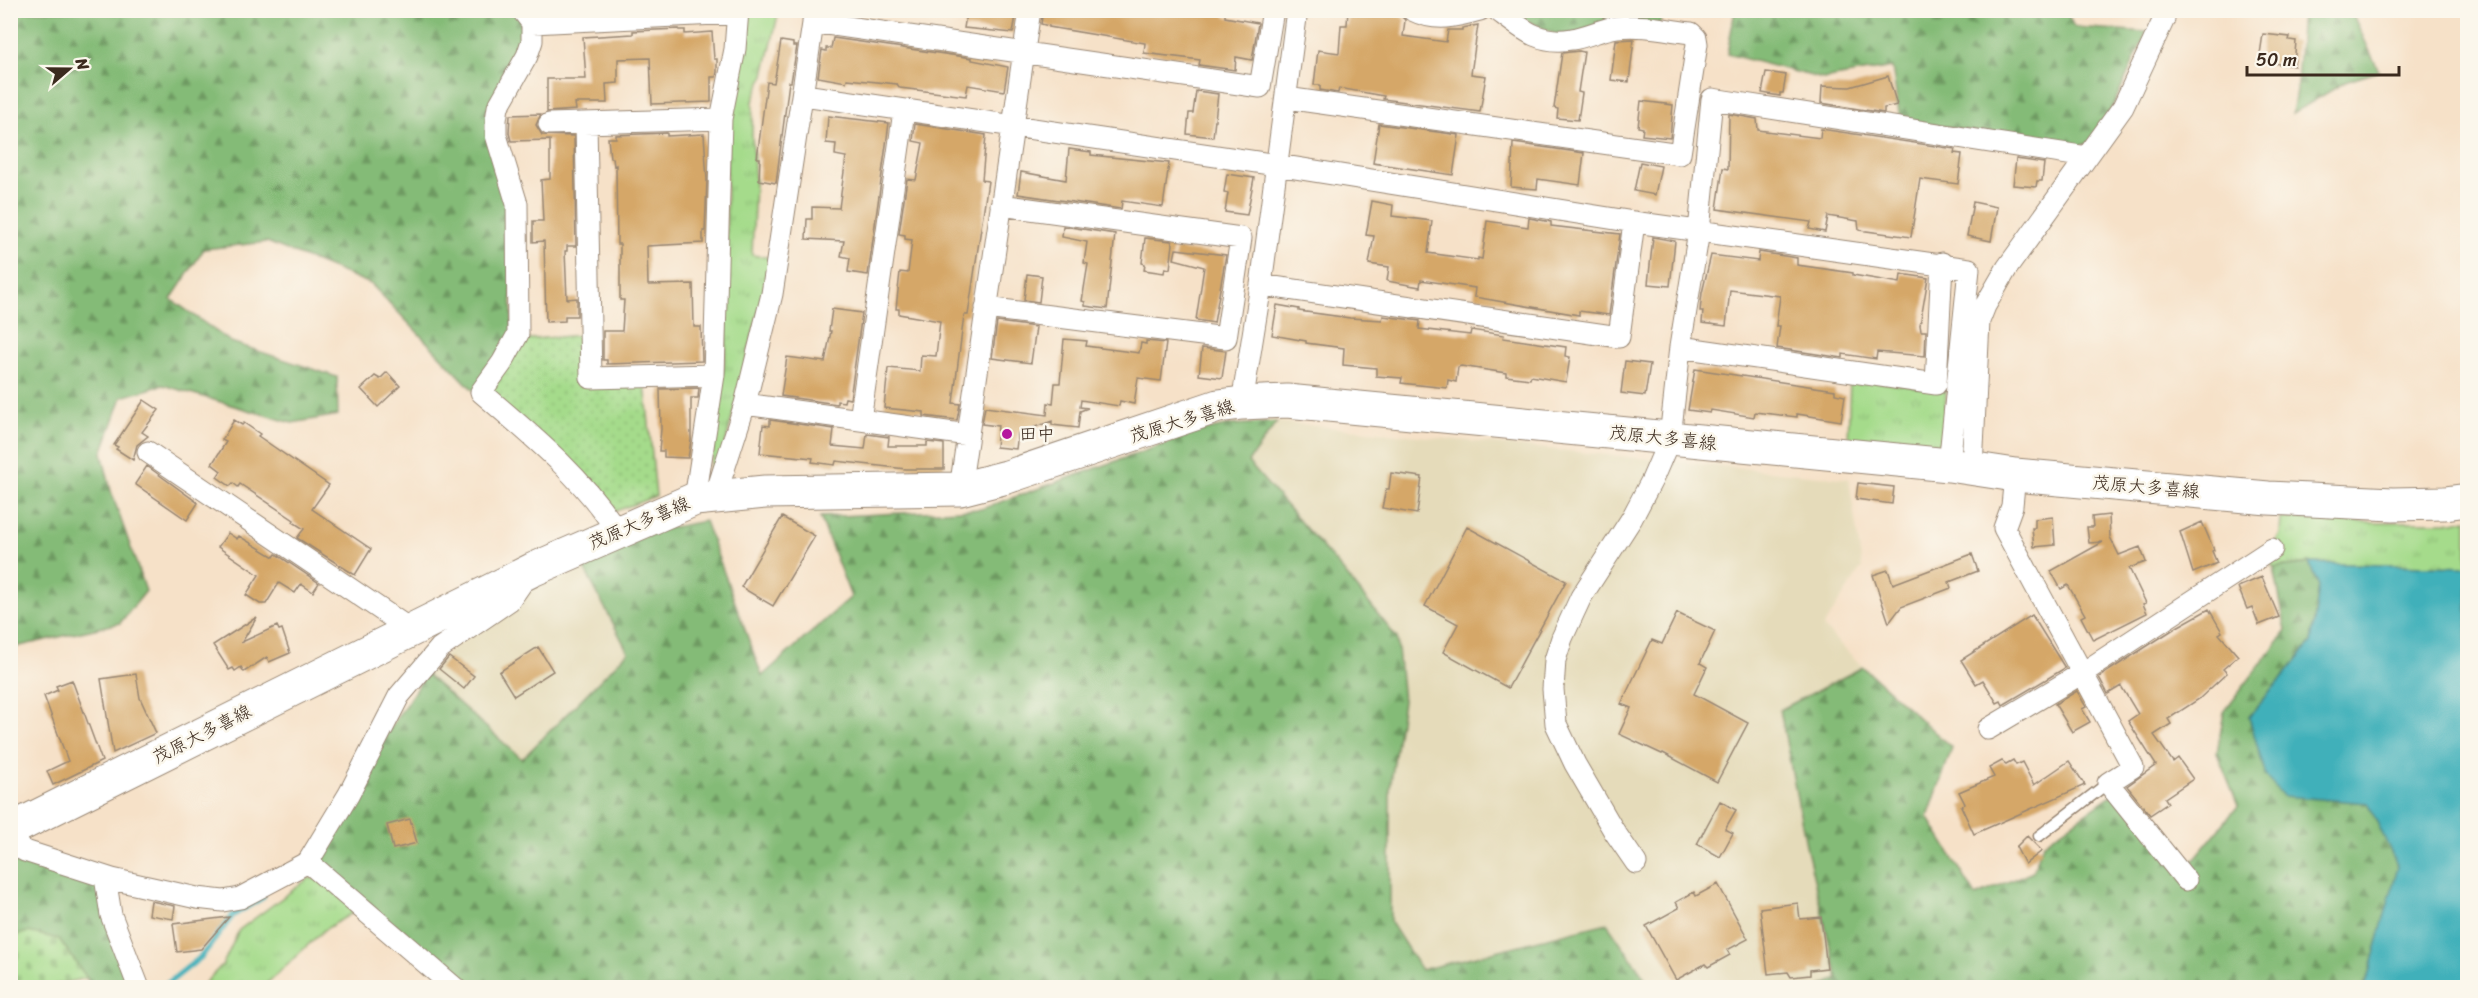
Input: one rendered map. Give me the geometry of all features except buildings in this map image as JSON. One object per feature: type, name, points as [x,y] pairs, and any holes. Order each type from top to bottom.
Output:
[{"type":"main road","name":"茂原大多喜線","points":[[10,830],[532,570],[617,531],[705,498],[765,492],[960,489],[1007,477],[1218,406],[1287,401],[1960,467],[2015,475],[2268,498],[2392,504],[2468,500]]},
{"type":"street","points":[[960,489],[1030,10]]},
{"type":"street","points":[[705,498],[745,404],[772,294],[804,95],[814,16],[1024,53],[1260,87],[1273,10]]},
{"type":"street","points":[[1242,403],[1261,285],[1297,10]]},
{"type":"street","points":[[1412,10],[1426,17],[1442,19],[1480,10]]},
{"type":"street","points":[[1286,98],[1680,154],[1697,45],[1696,38],[1691,33],[1637,26],[1615,27],[1570,40],[1557,40],[1528,34],[1497,10]]},
{"type":"street","points":[[1960,467],[1979,321],[1985,306],[2007,268],[2123,107],[2164,19],[2165,10]]},
{"type":"street","points":[[617,531],[604,511],[561,460],[481,392],[502,363],[518,334],[517,204],[496,135],[496,120],[498,107],[527,56],[532,41],[527,17],[737,12],[735,49],[721,119],[714,375],[705,498]]},
{"type":"street","points":[[804,95],[1277,165],[1634,222],[1942,263],[1969,269],[1960,467]]},
{"type":"street","points":[[1635,863],[1575,764],[1556,724],[1553,689],[1555,660],[1562,638],[1581,597],[1632,518],[1653,480],[1670,438],[1680,347],[1699,231],[1712,99],[2088,157]]},
{"type":"street","points":[[860,420],[904,111]]},
{"type":"street","points":[[549,123],[721,119]]},
{"type":"street","points":[[586,123],[591,378],[714,375]]},
{"type":"street","points":[[986,308],[1226,338],[1242,238],[1001,205]]},
{"type":"street","points":[[1261,285],[1619,337],[1634,222]]},
{"type":"street","points":[[1680,347],[1936,384],[1942,263]]},
{"type":"street","points":[[745,404],[968,435]]},
{"type":"street","points":[[148,452],[411,630]]},
{"type":"street","points":[[2015,475],[2013,506],[2004,528],[2084,672],[2133,767],[2108,783],[2186,880]]},
{"type":"street","points":[[1988,729],[2084,672],[2272,549]]},
{"type":"street","points":[[10,843],[25,851],[105,877],[197,898],[223,901],[240,898],[308,862],[349,794],[399,696],[440,648],[510,600],[532,570]]},
{"type":"street","points":[[308,862],[455,987]]},
{"type":"street","points":[[105,877],[111,915],[139,987]]},
{"type":"lane","points":[[2039,836],[2108,783]]},
{"type":"shaded area","points":[[1277,422],[1849,479],[1862,567],[1823,627],[1863,667],[1780,710],[1807,850],[1838,980],[1819,988],[1651,987],[1606,923],[1421,971],[1390,921],[1390,789],[1403,701],[1344,572],[1248,462]]},
{"type":"shaded area","points":[[582,564],[628,652],[522,759],[426,674],[452,649],[534,587]]},
{"type":"green space","points":[[516,10],[526,28],[525,47],[490,113],[510,199],[512,332],[475,392],[371,284],[267,242],[204,249],[171,299],[231,342],[337,377],[338,415],[292,423],[163,385],[122,397],[102,453],[111,491],[146,591],[120,623],[11,648],[10,11]]},
{"type":"green space","points":[[748,11],[779,11],[764,75],[753,101],[752,135],[755,182],[752,255],[772,258],[717,477],[709,479],[726,349],[727,121]]},
{"type":"green space","points":[[1507,11],[1662,11],[1660,24],[1559,36]]},
{"type":"green space","points":[[1735,11],[2066,11],[2074,27],[2147,32],[2107,119],[2090,143],[2075,147],[1900,120],[1892,67],[1823,79],[1727,54]]},
{"type":"green space","points":[[2302,11],[2351,11],[2379,71],[2345,82],[2292,114],[2297,85]]},
{"type":"green space","points":[[583,335],[585,383],[645,383],[656,496],[611,513],[490,393],[520,340]]},
{"type":"green space","points":[[1850,378],[1946,391],[1944,444],[1931,455],[1848,446]]},
{"type":"green space","points":[[1277,422],[1248,462],[1344,572],[1397,638],[1403,701],[1390,789],[1390,921],[1421,970],[1607,923],[1651,987],[843,988],[827,983],[820,988],[591,988],[581,980],[572,987],[469,987],[325,870],[321,851],[385,736],[426,674],[522,759],[628,652],[582,564],[657,530],[705,521],[762,676],[851,597],[820,517],[981,509],[1198,432],[1230,425]]},
{"type":"green space","points":[[2281,518],[2361,522],[2453,522],[2467,519],[2467,567],[2309,563],[2274,568],[2267,560],[2280,534]]},
{"type":"green space","points":[[2309,563],[2319,586],[2311,643],[2249,717],[2283,795],[2368,803],[2399,867],[2365,987],[1819,987],[1838,979],[1807,850],[1780,710],[1863,667],[1952,748],[1928,817],[1976,896],[2033,871],[2043,844],[2121,788],[2186,869],[2238,806],[2217,753],[2224,712],[2286,631],[2274,568]]},
{"type":"green space","points":[[11,858],[101,880],[135,987],[89,987],[87,978],[29,932],[11,937]]},
{"type":"green space","points":[[309,878],[321,880],[356,911],[324,930],[263,987],[200,988],[223,964],[239,930]]},
{"type":"green space","points":[[28,932],[59,939],[87,978],[45,987],[11,987],[11,937]]},
{"type":"water","points":[[2309,563],[2467,567],[2467,987],[2365,987],[2398,867],[2368,803],[2283,796],[2266,776],[2249,717],[2311,643],[2319,586]]},
{"type":"waterway","points":[[162,988],[201,957],[233,915],[263,897]]},
{"type":"place","name":"田中","points":[[1007,434]]}]
